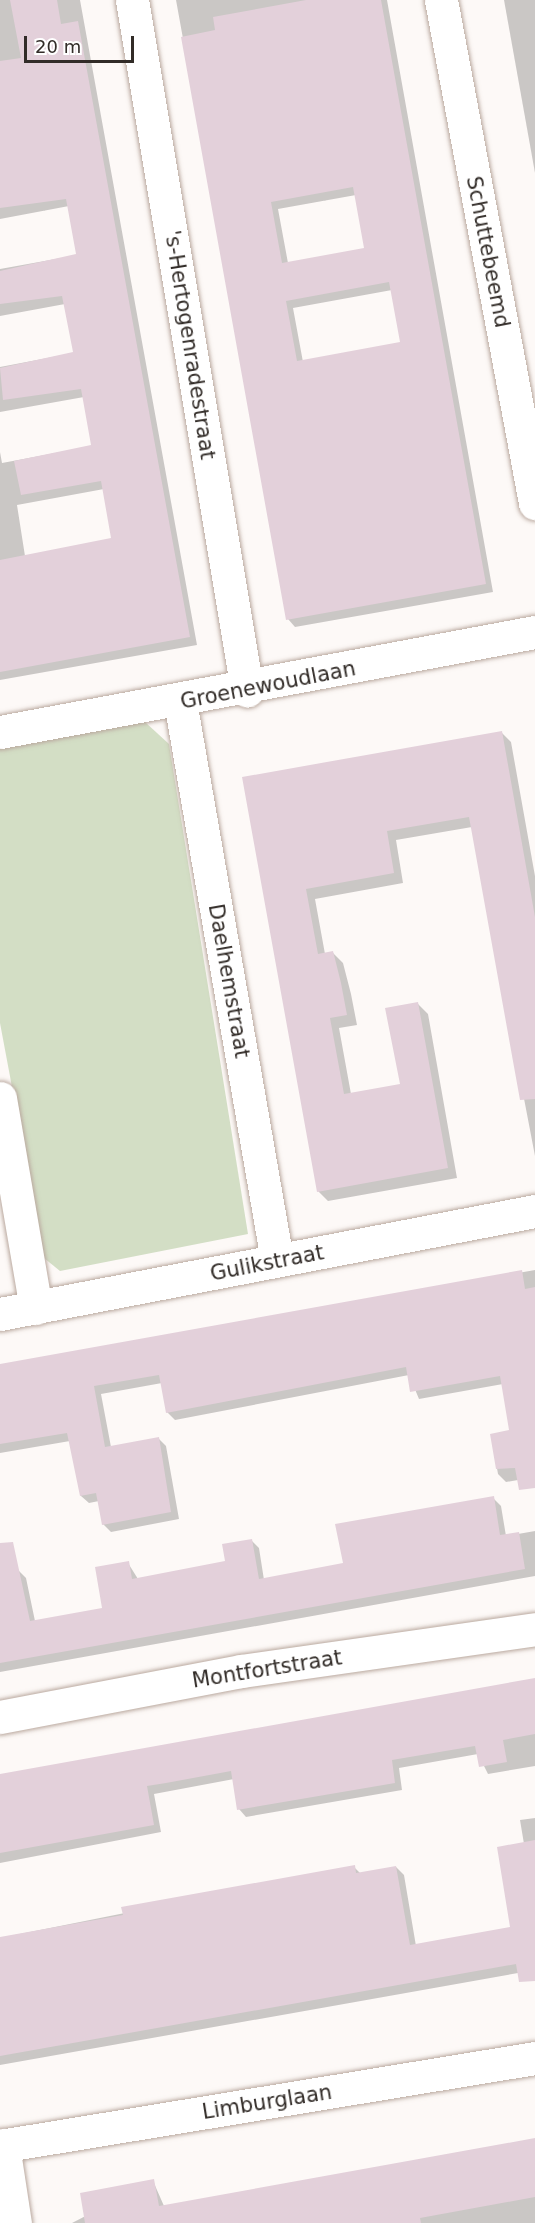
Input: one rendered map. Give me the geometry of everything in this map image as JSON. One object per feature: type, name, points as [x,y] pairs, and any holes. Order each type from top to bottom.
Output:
[{"type":"street","name":"'s-Hertogenradestraat","points":[[132,0],[247,690]]},
{"type":"street","name":"Schuttebeemd","points":[[441,0],[535,503]]},
{"type":"street","name":"Groenewoudlaan","points":[[0,732],[247,690],[535,632]]},
{"type":"street","name":"Daelhemstraat","points":[[180,701],[278,1260]]},
{"type":"street","points":[[0,1098],[36,1308]]},
{"type":"street","name":"Gulikstraat","points":[[0,1314],[535,1211]]},
{"type":"street","name":"Montfortstraat","points":[[0,1717],[241,1671],[535,1629]]},
{"type":"street","name":"Limburglaan","points":[[2,2145],[535,2058]]},
{"type":"street","points":[[2,2145],[15,2223]]},
{"type":"green space","points":[[145,722],[169,744],[248,1234],[60,1271],[44,1258],[0,1023],[0,749]]},
{"type":"building","points":[[10,0],[57,0],[61,24],[78,21],[190,637],[0,672],[0,560],[111,538],[101,481],[21,495],[14,461],[91,445],[81,389],[3,400],[0,368],[73,352],[62,296],[0,304],[0,271],[76,254],[66,199],[0,208],[0,61],[21,58]]},
{"type":"building","points":[[306,0],[381,0],[486,584],[286,620],[181,37],[215,30],[213,17]],"holes":[[[353,187],[364,248],[282,263],[271,202]],[[389,282],[400,342],[297,361],[286,301]]]},
{"type":"building","points":[[502,731],[535,917],[535,1099],[520,1100],[469,817],[387,831],[394,873],[306,889],[318,954],[333,951],[347,1015],[330,1018],[344,1094],[400,1084],[385,1008],[418,1002],[448,1168],[317,1192],[242,777]]},
{"type":"building","points":[[522,1270],[525,1289],[535,1287],[535,1488],[519,1490],[515,1468],[496,1469],[490,1434],[509,1430],[500,1376],[410,1392],[406,1367],[166,1413],[159,1375],[94,1386],[105,1447],[159,1437],[171,1512],[102,1525],[96,1493],[80,1496],[67,1433],[0,1444],[0,1364]]},
{"type":"building","points":[[494,1496],[500,1535],[519,1532],[525,1569],[0,1663],[0,1543],[13,1542],[30,1621],[102,1608],[95,1567],[129,1561],[132,1579],[225,1561],[222,1544],[252,1539],[259,1579],[343,1563],[335,1524]]},
{"type":"building","points":[[535,1678],[535,1734],[503,1740],[507,1762],[479,1767],[475,1746],[392,1760],[395,1783],[237,1810],[231,1771],[147,1786],[154,1825],[0,1853],[0,1774]]},
{"type":"building","points":[[535,1840],[535,1981],[519,1982],[516,1964],[0,2056],[0,1937],[123,1915],[121,1907],[355,1865],[356,1873],[396,1866],[410,1945],[510,1927],[497,1847]]},
{"type":"building","points":[[535,2138],[535,2197],[420,2218],[421,2223],[85,2223],[80,2193],[154,2179],[159,2206]]}]
